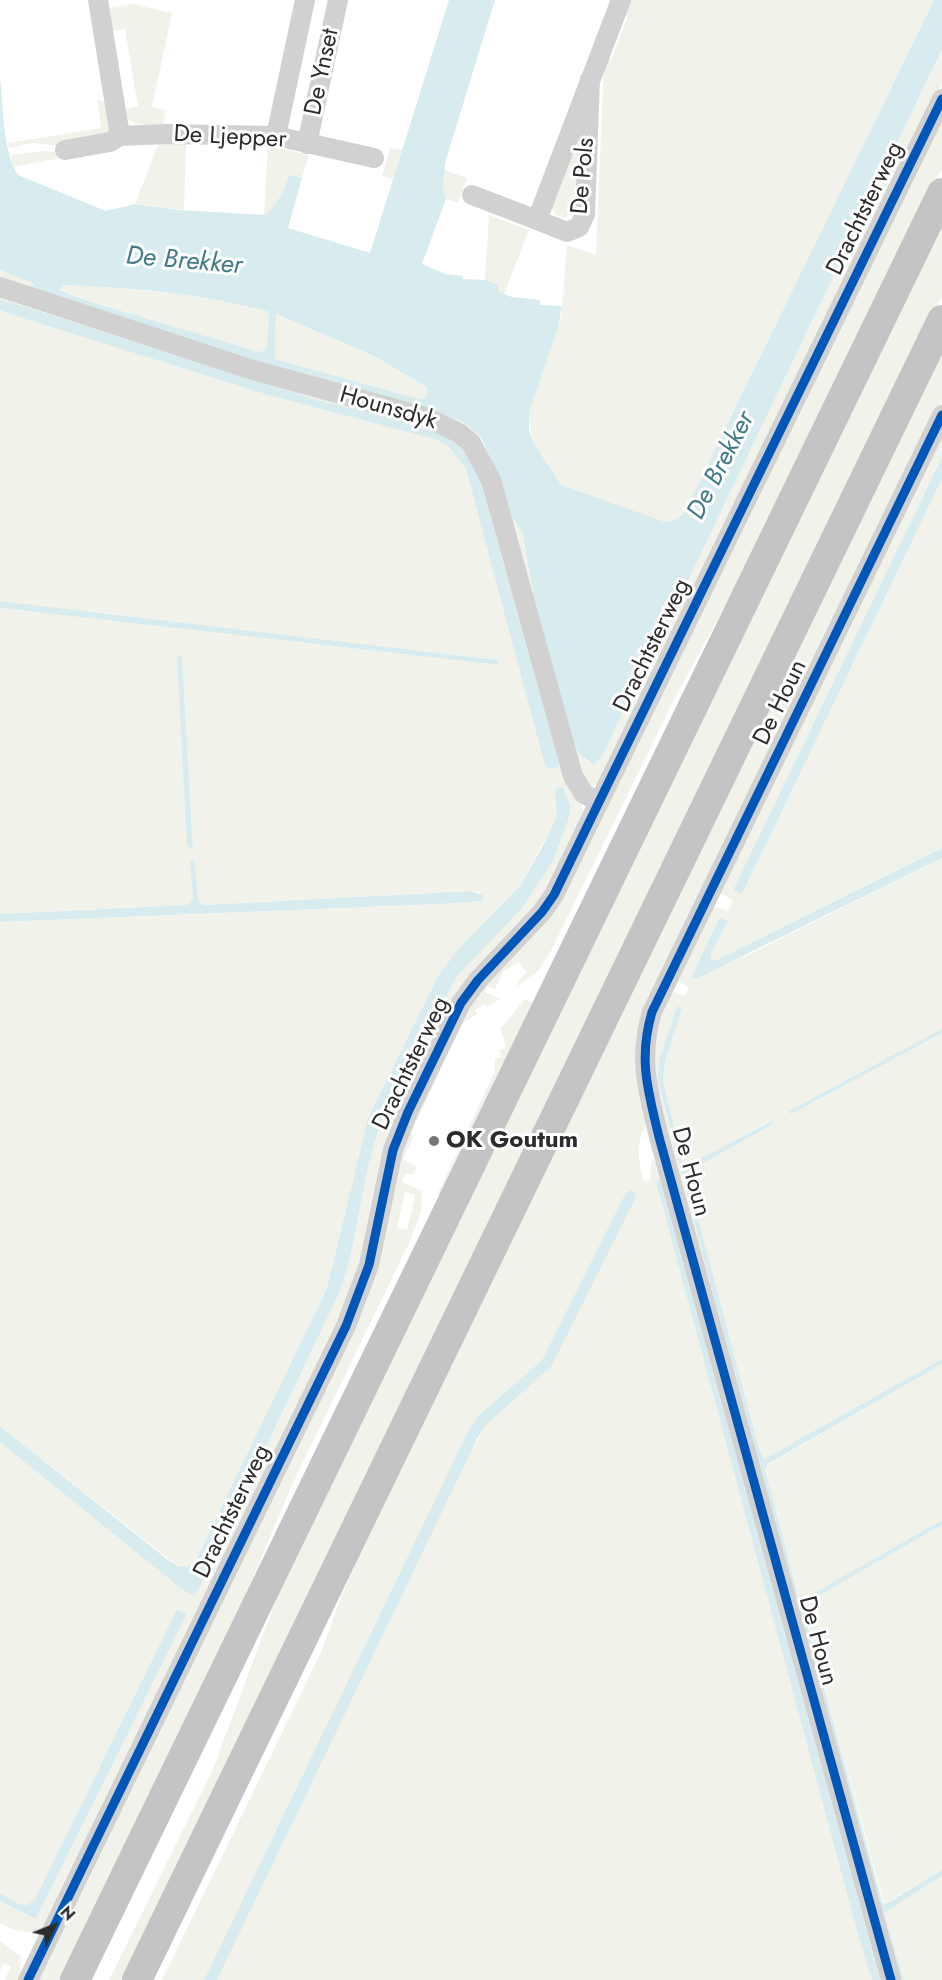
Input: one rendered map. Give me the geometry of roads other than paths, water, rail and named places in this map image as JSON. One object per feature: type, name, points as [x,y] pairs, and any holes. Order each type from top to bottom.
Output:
[{"type":"main road","points":[[75,1980],[942,194]]},
{"type":"main road","points":[[137,1980],[942,320]]},
{"type":"street","points":[[98,0],[120,136]]},
{"type":"street","name":"De Ynset","points":[[276,136],[305,0]]},
{"type":"street","name":"De Ynset","points":[[307,144],[338,0]]},
{"type":"street","name":"De Pols","points":[[537,220],[621,0]]},
{"type":"street","name":"De Pols","points":[[472,195],[567,232],[574,231],[584,221],[590,79]]},
{"type":"street","name":"Drachtsterweg","points":[[28,1980],[346,1326],[369,1266],[393,1150],[426,1074],[461,1003],[478,980],[542,912],[554,895],[942,99]]},
{"type":"street","name":"De Ljepper","points":[[65,150],[110,142],[120,136],[167,134],[276,136],[374,158]]},
{"type":"street","name":"Hounsdyk","points":[[0,287],[253,370],[428,418],[452,429],[471,443],[491,480],[573,776],[584,794],[599,802]]},
{"type":"street","name":"De Houn","points":[[891,1980],[659,1137],[644,1071],[644,1052],[652,1012],[942,416]]},
{"type":"water","name":"De Brekker","points":[[449,0],[495,0],[445,163],[443,188],[446,199],[422,264],[445,274],[463,276],[463,279],[485,280],[499,285],[497,291],[512,297],[540,300],[540,305],[562,306],[558,327],[529,413],[529,430],[537,449],[561,485],[665,522],[675,520],[684,513],[934,0],[942,0],[942,49],[664,631],[644,665],[603,755],[594,765],[580,755],[568,730],[535,602],[523,534],[510,513],[502,483],[481,438],[465,423],[436,412],[292,374],[34,290],[33,283],[0,270],[0,78],[6,141],[18,175],[106,211],[135,204],[179,210],[267,215],[283,193],[289,175],[302,178],[288,228],[370,253]],"holes":[[[64,285],[167,292],[218,300],[269,312],[267,345],[265,350],[260,352],[85,300],[59,290]],[[276,314],[372,355],[427,387],[426,398],[419,399],[275,359]]]},
{"type":"water","points":[[0,299],[318,400],[429,427],[446,434],[464,450],[480,479],[559,763],[558,767],[550,769],[545,765],[466,469],[449,447],[437,440],[268,395],[7,313],[0,310]]},
{"type":"water","points":[[942,457],[942,479],[742,894],[733,890]]},
{"type":"water","points":[[0,601],[498,660],[499,665],[0,608]]},
{"type":"water","points":[[177,656],[182,656],[193,847],[191,849],[187,845]]},
{"type":"water","points":[[559,787],[563,788],[570,805],[570,815],[554,859],[523,907],[457,976],[382,1121],[369,1162],[341,1289],[198,1590],[193,1596],[188,1594],[0,1442],[0,1426],[174,1564],[186,1567],[194,1564],[327,1288],[368,1118],[438,976],[458,949],[520,886],[556,818],[555,790]]},
{"type":"water","points":[[942,848],[942,858],[696,979],[691,977],[720,917],[728,921],[711,953],[715,961]]},
{"type":"water","points":[[195,861],[198,900],[204,905],[471,891],[483,895],[483,899],[440,904],[0,922],[0,914],[187,905],[193,899],[190,862]]},
{"type":"water","points":[[677,1006],[682,1009],[665,1061],[663,1081],[683,1163],[690,1164],[772,1121],[773,1124],[682,1175],[658,1081],[659,1060]]},
{"type":"water","points":[[942,1029],[942,1033],[791,1114],[789,1111]]},
{"type":"water","points":[[661,1179],[689,1276],[880,1980],[872,1980],[859,1938],[656,1182]]},
{"type":"water","points":[[690,1188],[759,1449],[764,1459],[942,1359],[942,1364],[768,1464],[765,1470],[798,1596],[802,1600],[942,1520],[942,1525],[811,1600],[803,1610],[882,1901],[884,1904],[889,1902],[942,1870],[942,1876],[884,1913],[904,1980],[898,1980],[753,1451],[686,1190]]},
{"type":"water","points":[[632,1190],[636,1197],[551,1367],[487,1424],[478,1437],[217,1980],[204,1980],[468,1431],[478,1416],[542,1360],[626,1192]]},
{"type":"water","points":[[177,1609],[187,1614],[36,1919],[0,1901],[0,1893],[19,1904],[27,1905],[35,1899]]},
{"type":"place","name":"OK Goutum","points":[[434,1141]]}]
